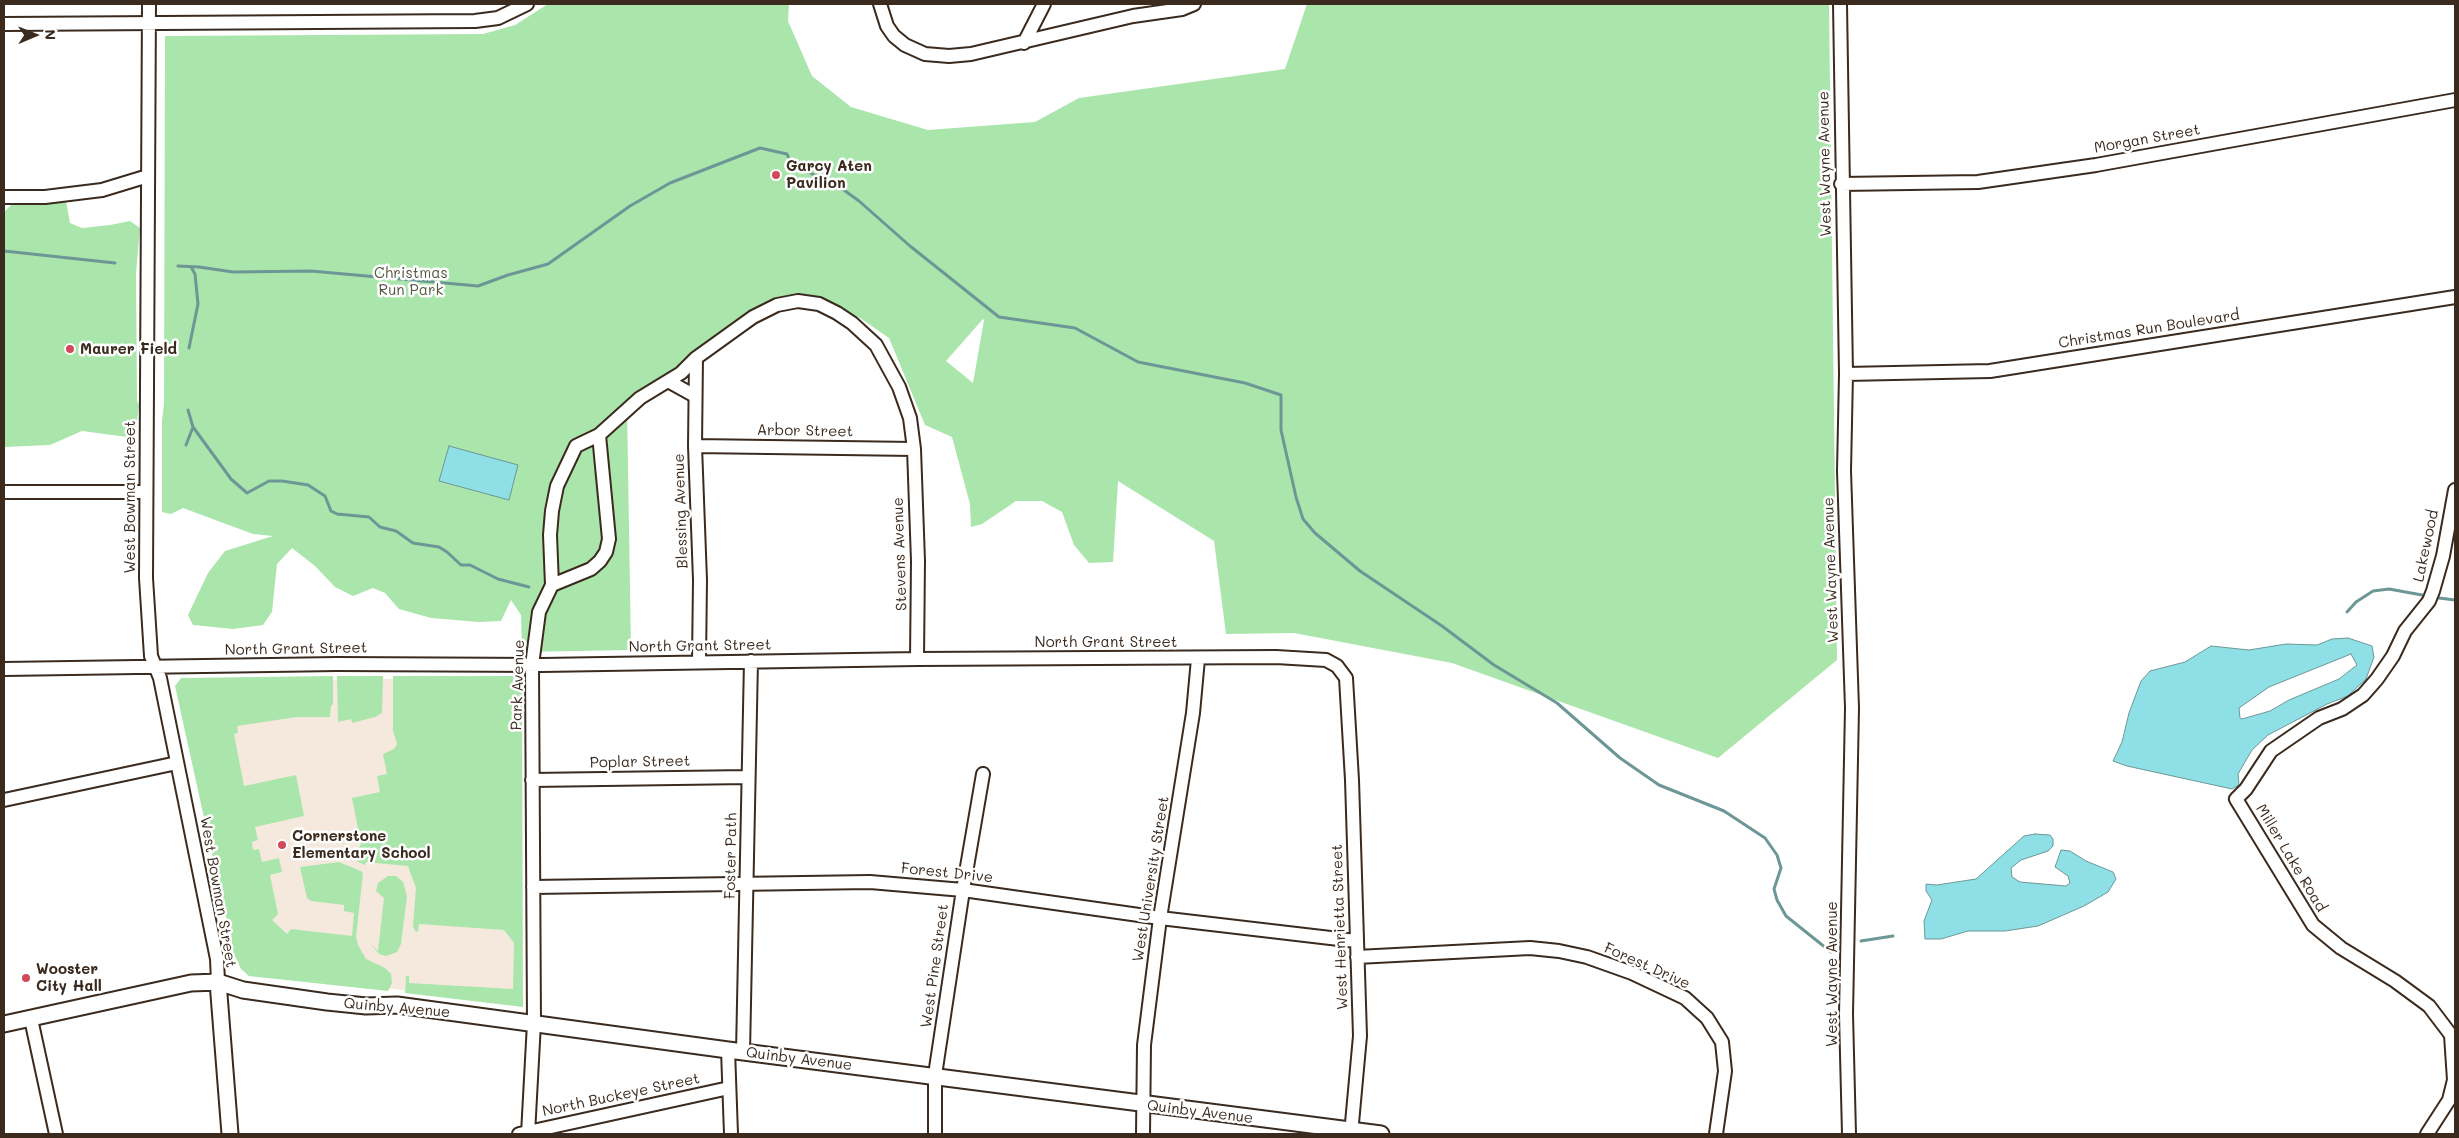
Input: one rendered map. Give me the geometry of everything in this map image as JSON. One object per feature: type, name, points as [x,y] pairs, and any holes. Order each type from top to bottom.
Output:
[{"type":"main road","name":"Quinby Avenue","points":[[4,1024],[191,982],[218,982],[242,990],[327,1002],[366,1006],[384,1004],[1350,1132],[1381,1134]]},
{"type":"main road","points":[[218,982],[230,1134]]},
{"type":"street","name":"West Bowman Street","points":[[148,4],[146,578],[151,656],[160,678],[217,958],[218,982]]},
{"type":"street","points":[[4,24],[475,21],[498,18],[527,4]]},
{"type":"street","points":[[880,4],[887,26],[894,36],[905,45],[926,54],[971,54],[1024,43],[1084,27],[1182,9],[1194,4]]},
{"type":"street","points":[[1024,43],[1044,4]]},
{"type":"street","name":"West Wayne Avenue","points":[[1840,4],[1841,184],[1846,374],[1844,471],[1852,708],[1846,1014],[1849,1134]]},
{"type":"street","name":"Morgan Street","points":[[1841,184],[1978,182],[2096,165],[2455,100]]},
{"type":"street","points":[[4,197],[45,197],[102,190],[148,176]]},
{"type":"street","name":"Christmas Run Boulevard","points":[[1846,374],[1990,371],[2455,297]]},
{"type":"street","name":"Stevens Avenue","points":[[696,358],[754,317],[777,305],[798,301],[819,304],[852,323],[876,346],[899,387],[910,418],[914,449],[918,561],[917,659]]},
{"type":"street","name":"Park Avenue","points":[[525,1134],[534,1023],[532,665],[539,612],[552,585],[550,535],[557,486],[576,446],[599,435],[640,398],[681,373],[696,358]]},
{"type":"street","name":"Blessing Avenue","points":[[696,358],[695,446],[700,580],[699,662]]},
{"type":"street","points":[[668,381],[696,396]]},
{"type":"street","points":[[552,585],[591,568],[600,561],[606,552],[609,539],[599,435]]},
{"type":"street","name":"Arbor Street","points":[[695,446],[914,449]]},
{"type":"street","name":"Lakewood","points":[[2405,631],[2429,601],[2433,591],[2443,556],[2455,490]]},
{"type":"street","points":[[4,492],[146,492]]},
{"type":"street","name":"Miller Lake Road","points":[[2405,631],[2393,656],[2363,695],[2342,709],[2319,718],[2271,752],[2246,789],[2236,799],[2313,925],[2341,948],[2395,981],[2429,1006],[2451,1035],[2454,1080],[2449,1100],[2427,1134]]},
{"type":"street","name":"North Grant Street","points":[[4,669],[337,664],[532,665],[917,659],[1276,658],[1326,660],[1337,666],[1346,678],[1348,722]]},
{"type":"street","name":"West University Street","points":[[1143,1134],[1144,1045],[1160,918],[1193,714],[1198,659]]},
{"type":"street","name":"Foster Path","points":[[731,1134],[729,1088],[735,1051],[748,882],[751,661]]},
{"type":"street","name":"West Henrietta Street","points":[[1348,722],[1360,1036],[1350,1132]]},
{"type":"street","points":[[4,800],[177,763]]},
{"type":"street","name":"West Pine Street","points":[[935,1134],[935,1076],[963,890],[983,774]]},
{"type":"street","name":"Poplar Street","points":[[532,780],[748,777]]},
{"type":"street","name":"Forest Drive","points":[[533,887],[748,882],[870,882],[963,890],[1160,918],[1356,941]]},
{"type":"street","name":"Forest Drive","points":[[1357,957],[1530,948],[1559,950],[1587,957],[1632,973],[1685,998],[1707,1018],[1722,1042],[1726,1071],[1716,1134]]},
{"type":"street","points":[[32,1019],[56,1134]]},
{"type":"street","name":"North Buckeye Street","points":[[525,1134],[729,1088]]},
{"type":"shaded area","points":[[520,677],[520,1004],[250,972],[179,682]]},
{"type":"green space","name":"Christmas Run Park","points":[[548,4],[789,4],[788,21],[812,76],[851,107],[928,130],[1035,122],[1079,98],[1285,69],[1307,4],[1829,4],[1837,660],[1718,758],[1452,663],[1294,633],[1226,634],[1214,541],[1118,481],[1113,562],[1089,563],[1074,545],[1062,512],[1042,501],[1016,501],[982,524],[971,527],[970,504],[952,437],[925,425],[889,338],[860,318],[824,299],[800,293],[786,297],[753,317],[627,405],[631,650],[522,652],[521,615],[511,600],[501,621],[479,622],[431,618],[399,609],[385,593],[373,588],[353,596],[335,587],[315,566],[292,548],[277,564],[272,612],[263,625],[233,629],[193,625],[188,615],[208,573],[225,551],[273,536],[253,534],[183,508],[171,514],[162,512],[165,36],[483,34],[515,25]],"holes":[[[984,320],[973,383],[946,361]]]},
{"type":"green space","name":"Maurer Field","points":[[66,201],[70,223],[82,228],[130,221],[140,228],[136,274],[137,401],[139,405],[135,438],[82,431],[50,445],[4,447],[4,212],[13,203],[46,204]]},
{"type":"green space","points":[[333,676],[333,704],[330,717],[297,717],[237,726],[238,733],[234,734],[244,786],[296,775],[304,816],[255,827],[258,840],[252,842],[253,850],[259,849],[262,862],[279,858],[282,872],[270,875],[278,914],[272,920],[287,934],[291,929],[352,936],[354,913],[344,911],[344,905],[311,901],[307,898],[300,867],[339,862],[363,873],[356,937],[366,959],[385,968],[391,974],[392,983],[388,991],[249,976],[241,969],[234,954],[175,686],[181,678]]},
{"type":"green space","points":[[337,676],[383,676],[382,713],[375,717],[352,723],[351,719],[338,722]]},
{"type":"green space","points":[[393,676],[522,676],[523,1007],[405,993],[406,976],[409,976],[409,983],[513,989],[514,943],[504,930],[419,924],[418,932],[415,931],[413,926],[416,888],[408,866],[366,862],[365,865],[354,860],[361,844],[352,798],[380,792],[377,776],[387,774],[383,754],[394,749],[397,744],[393,731]]},
{"type":"green space","points":[[388,876],[396,876],[403,882],[407,896],[401,944],[397,952],[386,956],[379,954],[370,943],[378,951],[384,898],[376,891],[378,883]]},
{"type":"water","points":[[449,446],[518,465],[509,500],[439,481]]},
{"type":"water","points":[[2348,638],[2372,646],[2374,657],[2366,679],[2348,696],[2327,704],[2268,735],[2252,750],[2238,774],[2239,785],[2232,789],[2127,766],[2113,761],[2122,742],[2129,713],[2141,681],[2150,671],[2185,662],[2211,646],[2249,650],[2286,644],[2317,645],[2332,639]],"holes":[[[2351,654],[2357,665],[2339,679],[2289,700],[2270,711],[2240,718],[2239,708],[2269,687]]]},
{"type":"water","points":[[2035,834],[2050,835],[2053,839],[2053,846],[2048,851],[2021,860],[2011,868],[2012,877],[2020,882],[2066,886],[2070,883],[2068,876],[2055,867],[2061,850],[2070,851],[2086,861],[2113,872],[2116,879],[2108,892],[2084,906],[2038,926],[2005,931],[1968,931],[1941,939],[1925,939],[1924,921],[1932,900],[1926,891],[1926,884],[1937,885],[1976,879],[2024,836]]},
{"type":"waterway","points":[[178,266],[233,272],[311,271],[478,286],[548,264],[630,206],[670,183],[760,148],[787,154],[792,165],[837,185],[859,201],[910,246],[999,317],[1075,328],[1138,362],[1245,383],[1281,395],[1281,430],[1296,497],[1303,519],[1315,533],[1360,571],[1442,626],[1494,665],[1557,703],[1620,758],[1659,785],[1724,811],[1765,838],[1777,855],[1781,868],[1774,889],[1777,900],[1786,916],[1831,952]]},
{"type":"waterway","points":[[4,251],[115,263]]},
{"type":"waterway","points":[[189,348],[198,304],[195,274],[191,267]]},
{"type":"waterway","points":[[186,445],[193,427],[188,410]]},
{"type":"waterway","points":[[193,427],[231,479],[247,493],[269,481],[308,485],[325,496],[331,511],[337,514],[369,517],[380,527],[396,531],[413,543],[439,547],[461,565],[470,565],[498,579],[529,587]]},
{"type":"waterway","points":[[2347,612],[2356,602],[2373,591],[2389,589],[2422,595]]},
{"type":"waterway","points":[[2439,598],[2455,600]]},
{"type":"waterway","points":[[1861,941],[1893,936]]},
{"type":"place","name":"Garcy Aten Pavilion","points":[[776,175]]},
{"type":"place","name":"Maurer Field","points":[[70,349]]},
{"type":"place","name":"Cornerstone Elementary School","points":[[282,845]]},
{"type":"place","name":"Wooster City Hall","points":[[26,978]]}]
